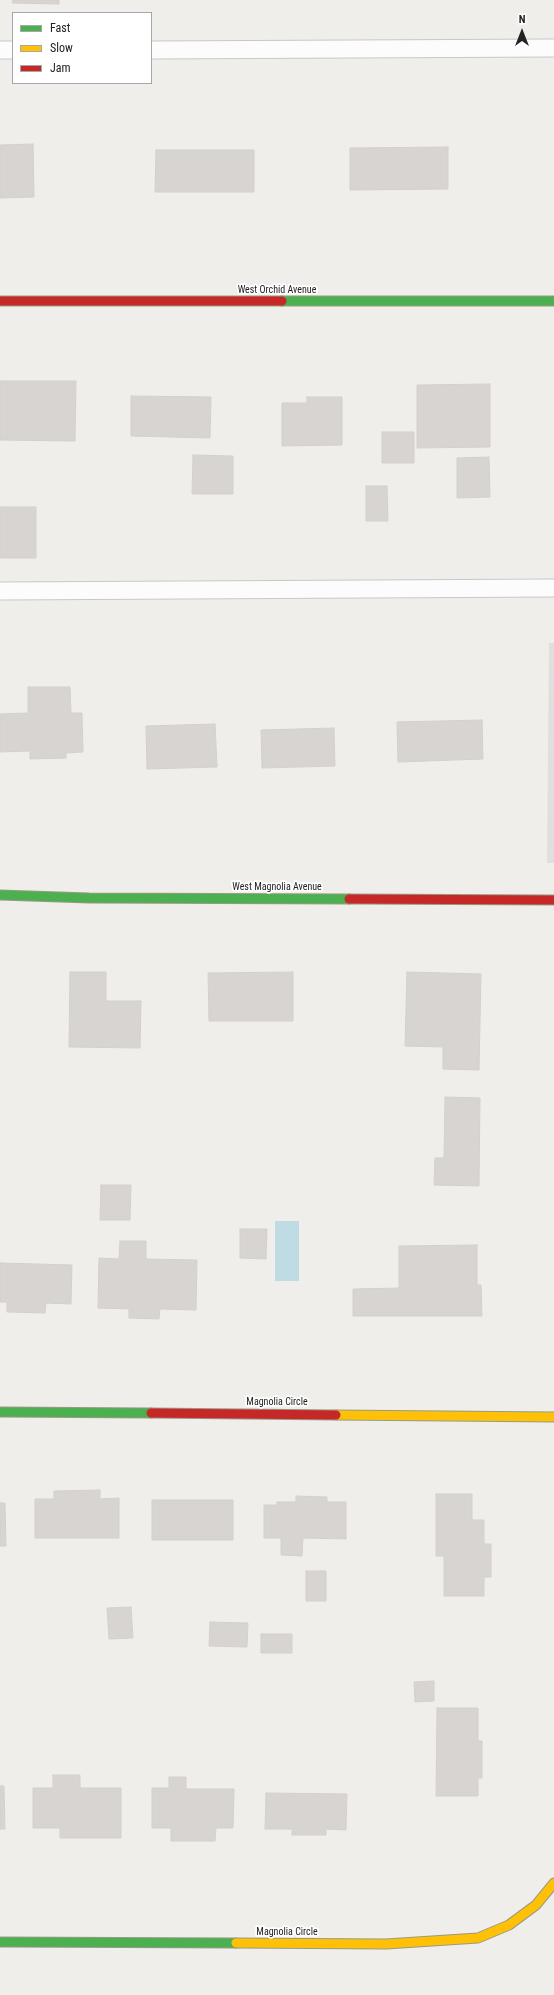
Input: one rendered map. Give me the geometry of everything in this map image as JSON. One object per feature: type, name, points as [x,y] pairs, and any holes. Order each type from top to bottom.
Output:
[{"type":"street","name":"West Orchid Avenue","points":[[0,301],[554,301]]},
{"type":"street","name":"West Magnolia Avenue","points":[[0,895],[89,898],[554,900]]},
{"type":"street","name":"Magnolia Circle","points":[[0,1412],[380,1414],[554,1417]]},
{"type":"street","name":"Magnolia Circle","points":[[0,1942],[386,1944],[478,1938],[509,1925],[536,1905],[554,1883]]},
{"type":"lane","points":[[152,50],[554,48]]},
{"type":"lane","points":[[0,50],[12,50]]},
{"type":"lane","points":[[0,591],[554,588]]},
{"type":"shaded area","points":[[549,643],[554,643],[554,863],[547,863]]},
{"type":"water","points":[[275,1221],[299,1221],[299,1281],[275,1281]]},
{"type":"building","points":[[13,0],[59,0],[59,4],[12,3]]},
{"type":"building","points":[[33,144],[34,197],[0,198],[0,145]]},
{"type":"building","points":[[448,147],[448,189],[350,190],[350,148]]},
{"type":"building","points":[[156,150],[254,150],[254,192],[155,192]]},
{"type":"building","points":[[0,381],[76,381],[75,441],[0,440]]},
{"type":"building","points":[[490,384],[490,447],[417,448],[417,385]]},
{"type":"building","points":[[131,396],[211,397],[210,438],[131,436]]},
{"type":"building","points":[[307,397],[342,397],[342,445],[282,446],[282,403],[307,403]]},
{"type":"building","points":[[382,432],[414,432],[414,463],[382,463]]},
{"type":"building","points":[[193,455],[233,456],[233,494],[192,494]]},
{"type":"building","points":[[489,457],[490,497],[457,498],[457,458]]},
{"type":"building","points":[[366,486],[387,486],[388,521],[366,521]]},
{"type":"building","points":[[0,507],[36,507],[36,558],[0,558]]},
{"type":"building","points":[[28,687],[70,687],[71,713],[82,713],[83,752],[66,753],[66,758],[30,759],[30,751],[0,752],[0,714],[28,713]]},
{"type":"building","points":[[482,720],[483,759],[398,762],[397,722]]},
{"type":"building","points":[[215,724],[217,767],[147,769],[146,726]]},
{"type":"building","points":[[334,728],[335,766],[262,768],[261,730]]},
{"type":"building","points":[[70,972],[106,972],[106,1001],[141,1001],[140,1048],[69,1047]]},
{"type":"building","points":[[293,972],[293,1021],[209,1021],[208,973]]},
{"type":"building","points":[[407,972],[481,974],[479,1070],[443,1069],[443,1047],[405,1046]]},
{"type":"building","points":[[445,1097],[480,1098],[479,1186],[434,1185],[435,1158],[444,1158]]},
{"type":"building","points":[[101,1185],[131,1185],[130,1220],[100,1220]]},
{"type":"building","points":[[240,1229],[267,1229],[266,1259],[240,1258]]},
{"type":"building","points":[[120,1241],[146,1241],[146,1259],[197,1260],[196,1310],[160,1309],[159,1319],[129,1318],[129,1309],[98,1308],[99,1258],[119,1259]]},
{"type":"building","points":[[477,1245],[477,1285],[481,1285],[482,1316],[353,1316],[353,1289],[399,1288],[399,1246]]},
{"type":"building","points":[[0,1263],[72,1265],[71,1304],[46,1303],[45,1313],[7,1312],[7,1302],[0,1302]]},
{"type":"building","points":[[100,1490],[100,1499],[119,1498],[119,1538],[35,1538],[35,1499],[54,1499],[54,1491]]},
{"type":"building","points":[[436,1494],[472,1494],[472,1520],[484,1520],[484,1544],[491,1544],[491,1577],[484,1577],[484,1596],[444,1596],[444,1556],[436,1556]]},
{"type":"building","points":[[296,1496],[327,1497],[327,1502],[346,1502],[346,1539],[303,1538],[302,1556],[281,1555],[281,1538],[264,1538],[264,1505],[277,1505],[277,1502],[296,1502]]},
{"type":"building","points":[[152,1500],[233,1500],[233,1540],[152,1540]]},
{"type":"building","points":[[0,1503],[5,1503],[6,1546],[0,1546]]},
{"type":"building","points":[[306,1571],[326,1571],[326,1601],[306,1601]]},
{"type":"building","points":[[131,1607],[133,1638],[109,1639],[107,1608]]},
{"type":"building","points":[[210,1622],[248,1623],[247,1647],[209,1646]]},
{"type":"building","points":[[261,1634],[292,1634],[292,1653],[261,1653]]},
{"type":"building","points":[[434,1681],[434,1701],[415,1702],[414,1682]]},
{"type":"building","points":[[437,1708],[478,1708],[478,1741],[482,1741],[482,1778],[478,1778],[478,1796],[436,1796]]},
{"type":"building","points":[[53,1775],[80,1775],[80,1788],[121,1788],[121,1838],[60,1838],[60,1828],[33,1828],[33,1788],[53,1788]]},
{"type":"building","points":[[169,1777],[186,1777],[186,1789],[234,1789],[233,1828],[216,1828],[215,1841],[171,1841],[171,1828],[152,1828],[152,1788],[169,1788]]},
{"type":"building","points":[[0,1786],[4,1786],[5,1829],[0,1829]]},
{"type":"building","points":[[266,1793],[347,1794],[346,1830],[326,1829],[326,1835],[292,1835],[292,1829],[265,1829]]},
{"type":"traffic: fast","points":[[282,301],[554,301]]},
{"type":"traffic: fast","points":[[0,895],[89,898],[349,899]]},
{"type":"traffic: fast","points":[[0,1412],[151,1413]]},
{"type":"traffic: fast","points":[[0,1942],[236,1943]]},
{"type":"traffic: slow","points":[[336,1415],[554,1417]]},
{"type":"traffic: slow","points":[[236,1943],[386,1944],[478,1938],[509,1925],[536,1905],[554,1883]]},
{"type":"traffic: jam","points":[[0,301],[282,301]]},
{"type":"traffic: jam","points":[[349,899],[554,900]]},
{"type":"traffic: jam","points":[[151,1413],[336,1415]]}]
